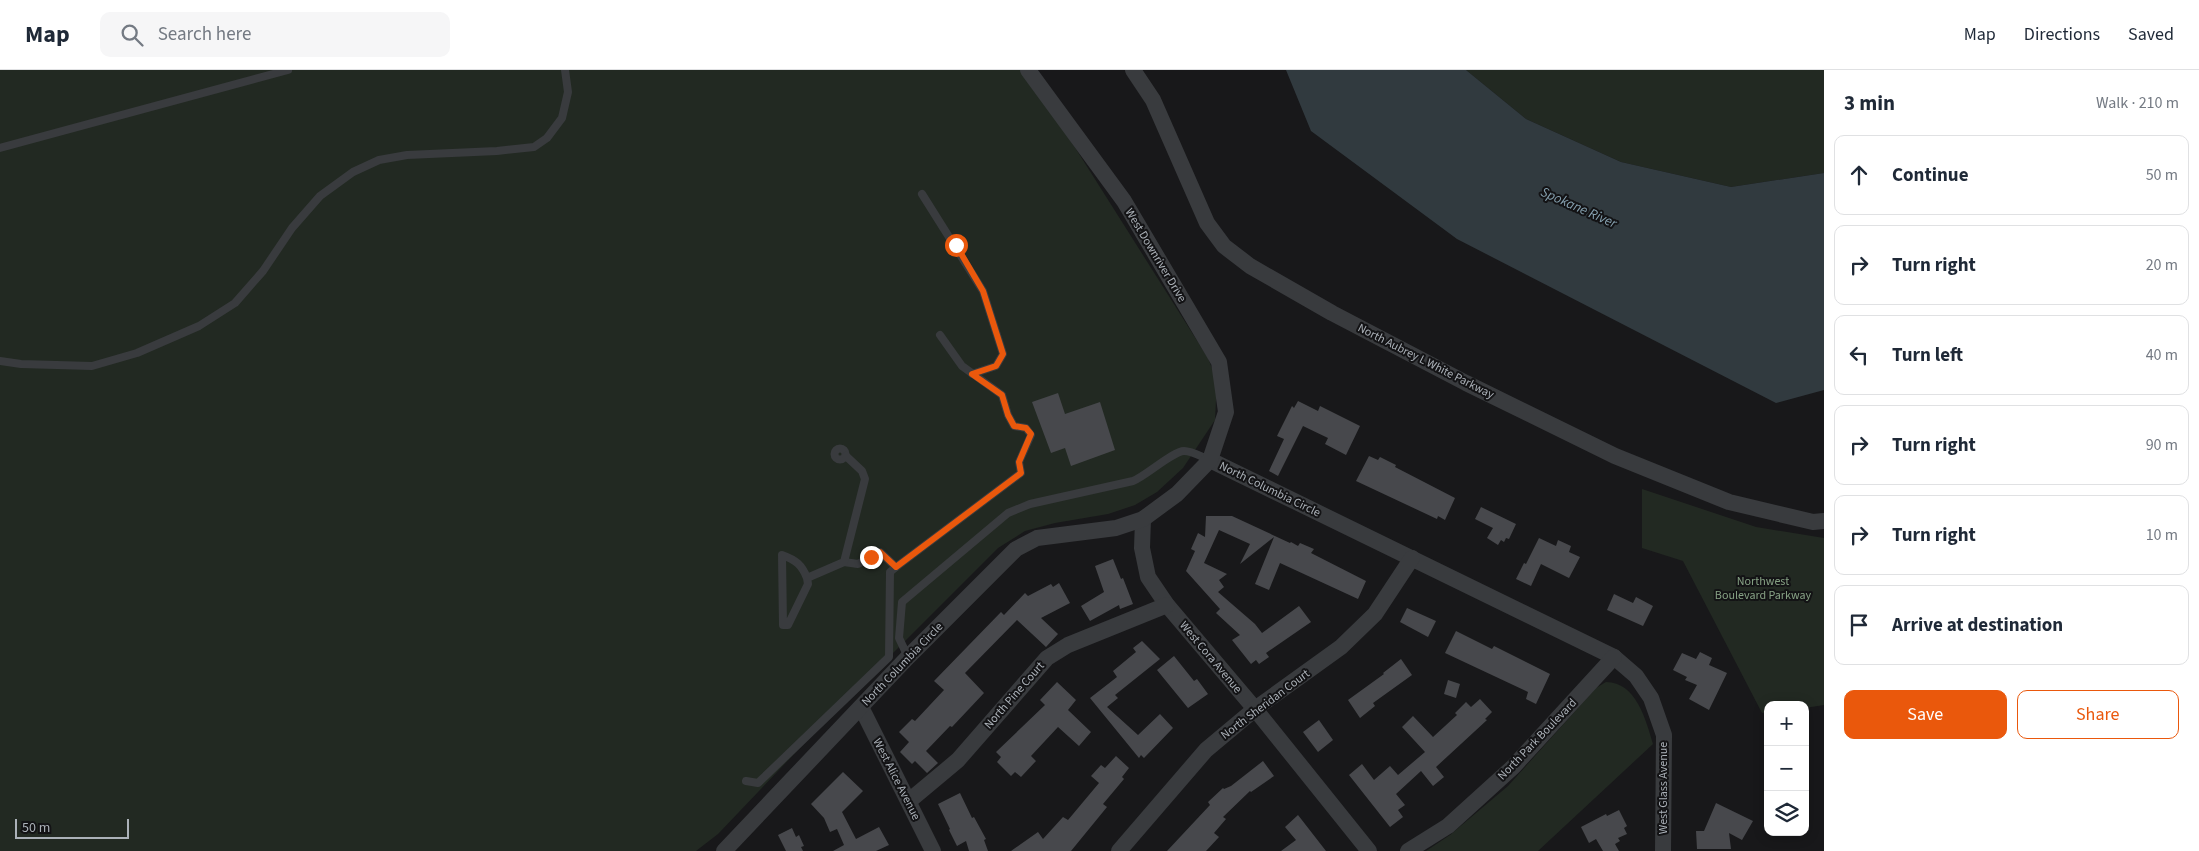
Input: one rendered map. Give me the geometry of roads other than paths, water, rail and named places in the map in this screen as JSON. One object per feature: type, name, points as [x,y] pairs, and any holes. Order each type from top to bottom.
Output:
[{"type":"street","name":"West Downriver Drive","points":[[1028,70],[1124,201],[1219,362],[1226,412],[1210,460]]},
{"type":"street","name":"North Aubrey L White Parkway","points":[[1133,70],[1153,100],[1207,223],[1224,246],[1250,266],[1349,322],[1466,383],[1615,456],[1729,502],[1813,522],[1824,521]]},
{"type":"street","name":"North Columbia Circle","points":[[724,851],[908,657],[1016,549],[1037,538],[1116,528],[1143,520],[1177,494],[1210,460],[1614,657],[1636,676],[1651,698]]},
{"type":"street","name":"West Cora Avenue","points":[[1143,520],[1142,548],[1148,577],[1167,606],[1255,709],[1369,851]]},
{"type":"street","name":"North Sheridan Court","points":[[1119,851],[1206,750],[1255,709],[1348,640],[1375,614],[1412,558]]},
{"type":"street","name":"North Pine Court","points":[[908,801],[958,760],[1047,658],[1068,644],[1167,606]]},
{"type":"street","name":"North Park Boulevard","points":[[1408,851],[1448,826],[1513,767],[1614,657]]},
{"type":"street","name":"West Glass Avenue","points":[[1651,698],[1664,736],[1663,851]]},
{"type":"street","name":"West Alice Avenue","points":[[860,707],[933,851]]},
{"type":"lane","points":[[0,148],[288,70]]},
{"type":"lane","points":[[0,360],[22,364],[92,366],[137,353],[199,326],[235,303],[263,271],[292,228],[320,196],[353,172],[379,160],[406,155],[497,151],[534,147],[547,138],[562,118],[568,92],[564,70]]},
{"type":"lane","points":[[922,194],[983,291],[995,324],[1003,354],[996,366],[972,374]]},
{"type":"lane","points":[[746,780],[758,783],[889,657],[890,572],[1021,473],[1019,462],[1031,434],[1026,428],[1014,426],[1008,415],[1002,395],[962,366],[940,335]]},
{"type":"lane","points":[[908,657],[899,638],[902,602],[1008,513],[1030,504],[1133,482],[1145,476],[1176,453],[1184,451],[1210,460]]},
{"type":"lane","points":[[844,562],[865,478],[862,471],[846,456]]},
{"type":"lane","points":[[808,578],[844,562],[858,564],[880,552],[896,567]]},
{"type":"lane","points":[[782,555],[796,560],[808,578],[808,584],[788,626],[784,626],[782,555]]},
{"type":"water","name":"Spokane River","points":[[1286,70],[1466,70],[1526,119],[1621,162],[1731,187],[1824,173],[1824,390],[1776,403],[1457,239],[1311,131]]},
{"type":"park label","name":"Northwest Boulevard Parkway","points":[[1763,588]]}]
